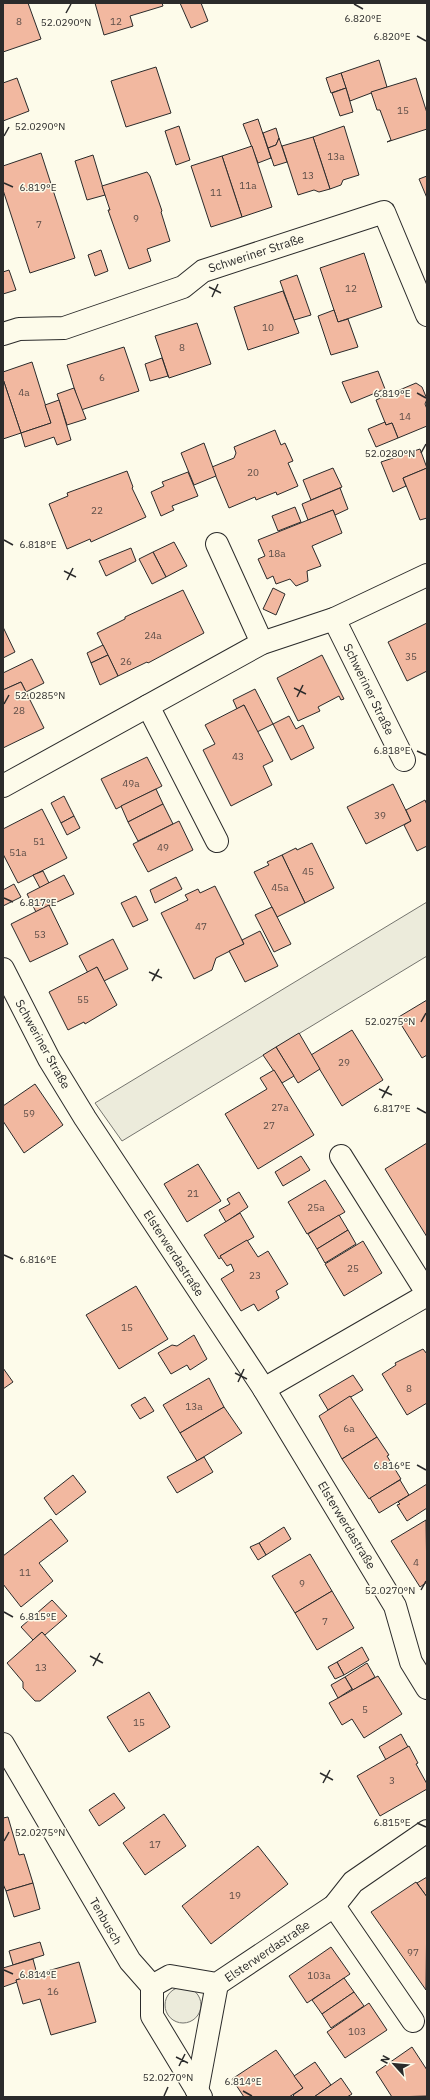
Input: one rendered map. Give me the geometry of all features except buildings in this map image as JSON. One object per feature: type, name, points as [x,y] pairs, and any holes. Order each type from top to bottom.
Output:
[{"type":"street","name":"Schweriner Straße","points":[[3,334],[19,329],[64,328],[183,287],[203,271],[384,212],[427,315]]},
{"type":"street","points":[[217,544],[262,643]]},
{"type":"street","points":[[3,786],[262,643],[334,619],[427,575]]},
{"type":"street","name":"Schweriner Straße","points":[[334,619],[404,760]]},
{"type":"street","points":[[148,706],[217,841]]},
{"type":"street","name":"Schweriner Straße","points":[[3,969],[49,1059],[85,1118]]},
{"type":"street","name":"Elsterwerdastraße","points":[[85,1118],[264,1389],[395,1606],[411,1662],[427,1688]]},
{"type":"street","points":[[264,1389],[427,1294],[341,1156]]},
{"type":"street","name":"Tenbusch","points":[[3,1744],[130,1961],[152,1986]]},
{"type":"street","name":"Elsterwerdastraße","points":[[152,1986],[170,1976],[217,1984],[334,1906],[353,1882],[427,1831]]},
{"type":"street","points":[[334,1906],[413,2021]]},
{"type":"street","points":[[199,2094],[217,1984]]},
{"type":"street","points":[[152,1986],[152,2016],[199,2094]]},
{"type":"shaded area","points":[[427,902],[427,956],[122,1141],[95,1103]]},
{"type":"shaded area","points":[[183,1987],[193,1990],[198,1995],[201,2005],[198,2015],[193,2020],[183,2023],[173,2020],[168,2015],[165,2005],[168,1995],[173,1990]]}]
